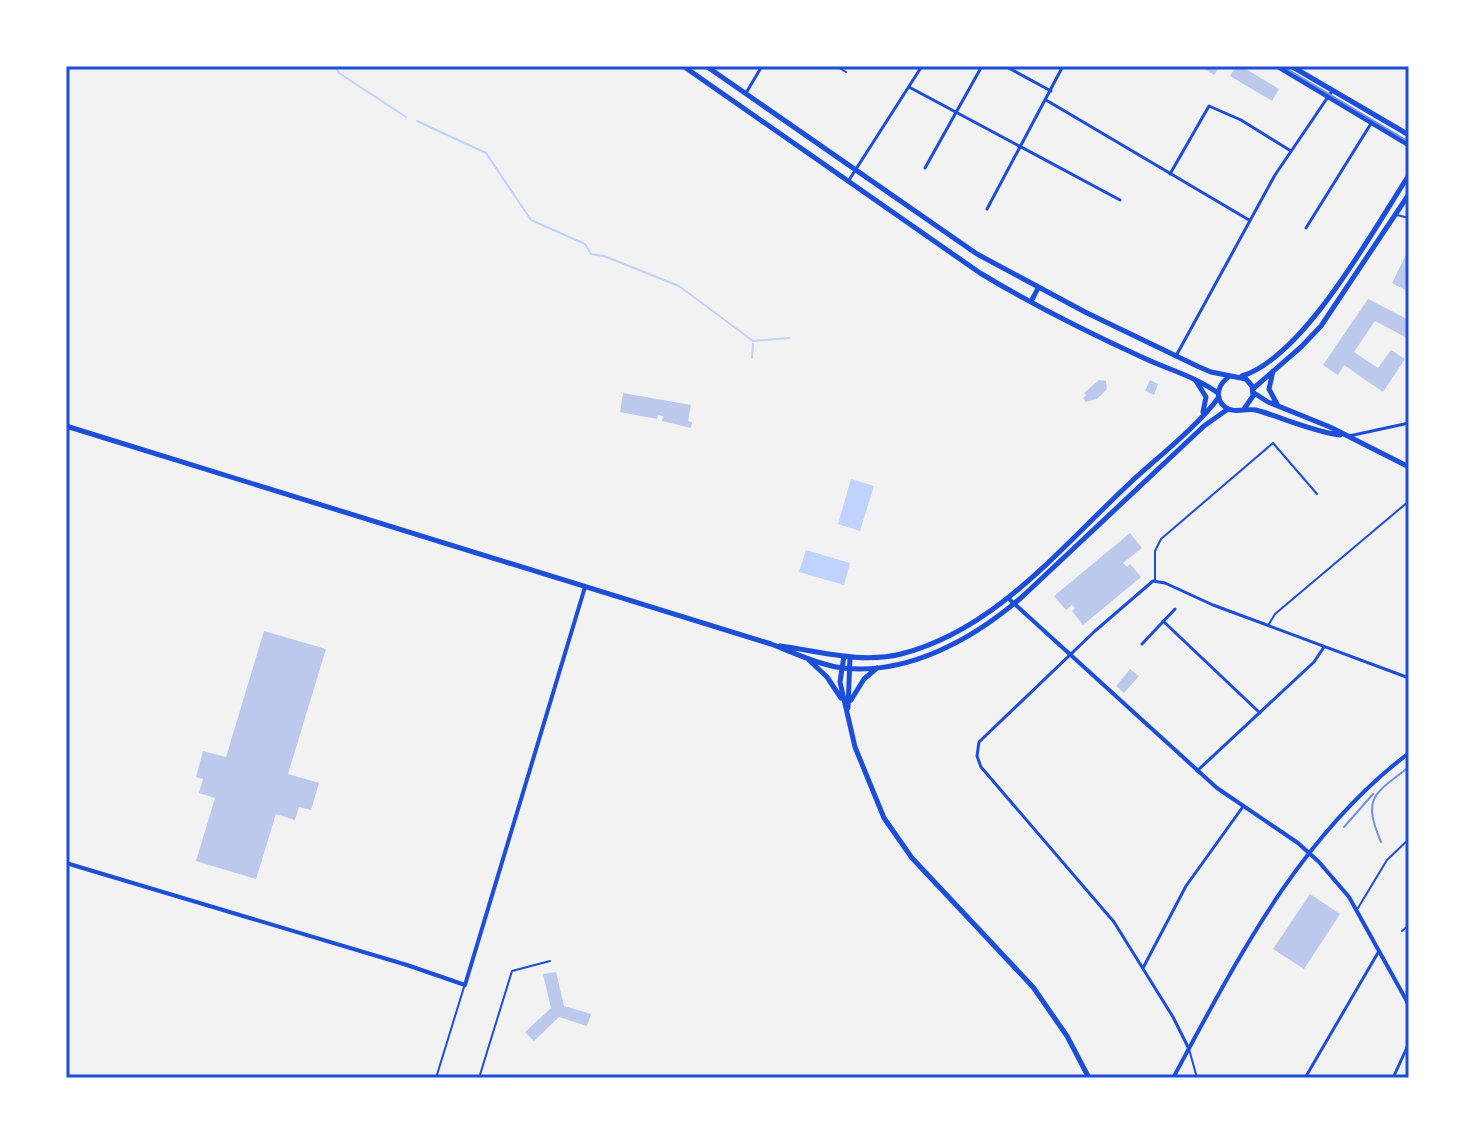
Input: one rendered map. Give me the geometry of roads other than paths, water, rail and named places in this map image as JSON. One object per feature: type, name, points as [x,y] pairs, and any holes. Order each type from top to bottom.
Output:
[{"type":"main road","points":[[683,66],[968,266],[1093,333],[1195,379],[1219,395],[1228,409]]},
{"type":"main road","points":[[706,66],[977,254],[1038,288],[1176,356],[1211,372],[1231,376],[1242,376],[1271,359],[1311,322],[1409,175]]},
{"type":"main road","points":[[1277,66],[1409,135]]},
{"type":"main road","points":[[1291,66],[1409,145]]},
{"type":"main road","points":[[1244,409],[1252,401],[1253,391],[1306,342],[1329,315],[1406,204],[1409,194]]},
{"type":"main road","points":[[1031,302],[1038,288]]},
{"type":"main road","points":[[1093,333],[1100,319]]},
{"type":"main road","points":[[1273,370],[1269,389],[1279,407]]},
{"type":"main road","points":[[771,644],[847,656],[892,656],[925,646],[971,625],[1008,598],[1201,416],[1219,395],[1223,381],[1231,376]]},
{"type":"main road","points":[[1242,376],[1253,391],[1279,407],[1330,427],[1409,467]]},
{"type":"main road","points":[[1195,379],[1206,397],[1201,416]]},
{"type":"main road","points":[[66,426],[805,657],[849,668],[878,667],[908,661],[952,645],[986,626],[1014,604],[1192,437],[1228,409],[1244,409],[1344,436]]},
{"type":"main road","points":[[847,656],[841,667],[840,682],[861,765],[893,832],[923,870],[1033,987],[1067,1036],[1089,1078]]},
{"type":"main road","points":[[847,656],[848,710]]},
{"type":"main road","points":[[805,657],[827,677],[848,710]]},
{"type":"main road","points":[[848,710],[864,679],[878,667]]},
{"type":"street","points":[[746,93],[762,66]]},
{"type":"street","points":[[847,183],[922,66]]},
{"type":"street","points":[[925,168],[982,66]]},
{"type":"street","points":[[1005,66],[1051,91]]},
{"type":"street","points":[[987,209],[1063,66]]},
{"type":"street","points":[[909,87],[1120,200]]},
{"type":"street","points":[[1176,356],[1250,221],[1330,93]]},
{"type":"street","points":[[1046,100],[1250,221]]},
{"type":"street","points":[[1170,174],[1209,106],[1241,120],[1291,151]]},
{"type":"street","points":[[1306,228],[1372,122]]},
{"type":"street","points":[[1344,436],[1409,423]]},
{"type":"street","points":[[1189,1048],[1143,968],[1100,904],[985,771],[977,759],[980,739],[1143,587],[1156,581],[1324,647],[1408,676]]},
{"type":"street","points":[[66,863],[465,985],[585,587]]},
{"type":"street","points":[[1008,598],[1197,771],[1242,808],[1309,853],[1346,893],[1357,910],[1409,1007],[1409,1022]]},
{"type":"street","points":[[1142,644],[1175,609]]},
{"type":"street","points":[[1163,621],[1260,713]]},
{"type":"street","points":[[1197,771],[1319,658],[1324,647]]},
{"type":"street","points":[[1173,1078],[1276,896],[1358,797],[1409,753]]},
{"type":"street","points":[[1143,968],[1186,886],[1242,808]]},
{"type":"street","points":[[1305,1078],[1379,951]]},
{"type":"street","points":[[1393,1078],[1409,1043]]},
{"type":"lane","points":[[836,66],[846,72]]},
{"type":"lane","points":[[1396,215],[1409,218]]},
{"type":"lane","points":[[1156,581],[1154,556],[1158,542],[1273,443],[1317,494]]},
{"type":"lane","points":[[1269,625],[1275,614],[1409,501]]},
{"type":"lane","points":[[1357,910],[1387,860],[1409,839]]},
{"type":"lane","points":[[1402,931],[1409,925]]},
{"type":"lane","points":[[479,1078],[510,974],[515,968],[550,961]]},
{"type":"lane","points":[[436,1078],[465,985]]},
{"type":"lane","points":[[1189,1048],[1197,1078]]},
{"type":"water","points":[[851,479],[874,486],[860,531],[838,524]]},
{"type":"water","points":[[806,550],[850,563],[844,585],[799,572]]},
{"type":"waterway","points":[[335,66],[339,73],[406,117]]},
{"type":"waterway","points":[[417,121],[486,153],[531,220],[585,244],[591,254],[604,256],[679,286],[753,341],[789,338]]},
{"type":"waterway","points":[[752,358],[753,344]]},
{"type":"tram line","points":[[1282,66],[1409,142]]},
{"type":"tram line","points":[[1381,842],[1372,806],[1380,791],[1409,767]]},
{"type":"tram line","points":[[1344,827],[1373,794]]}]
